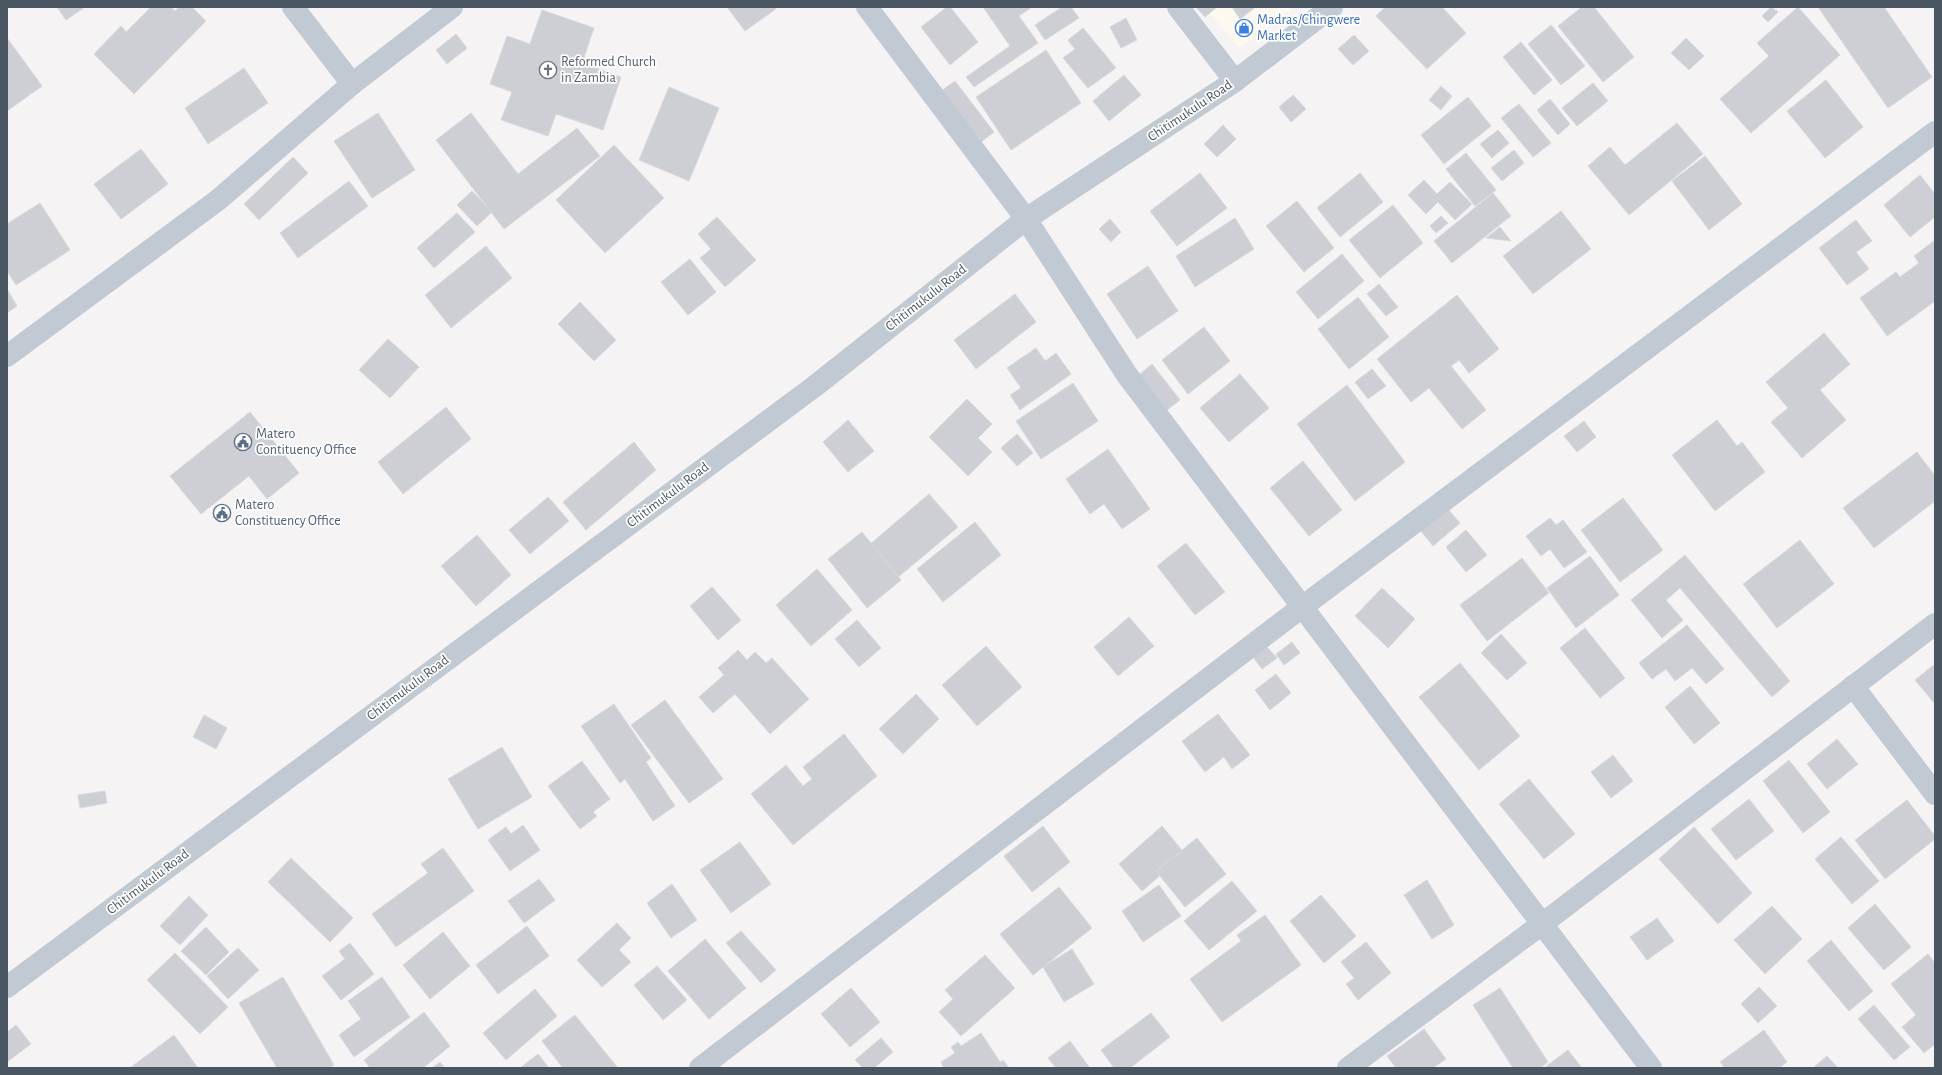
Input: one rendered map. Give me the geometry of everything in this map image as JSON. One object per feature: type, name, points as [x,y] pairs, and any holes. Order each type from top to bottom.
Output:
[{"type":"street","points":[[293,7],[352,84]]},
{"type":"street","points":[[7,356],[218,200],[352,84],[452,7]]},
{"type":"street","points":[[867,7],[1026,219],[1126,375],[1651,1068]]},
{"type":"street","points":[[1178,7],[1234,81]]},
{"type":"street","name":"Chitimukulu Road","points":[[7,987],[815,386],[1026,219],[1234,81],[1332,7]]},
{"type":"street","points":[[700,1068],[1302,607],[1935,132]]},
{"type":"street","points":[[1348,1068],[1542,924],[1935,624]]},
{"type":"street","points":[[1853,686],[1935,794]]},
{"type":"shaded area","name":"Madras/Chingwere Market","points":[[1204,7],[1294,7],[1240,48]]},
{"type":"building","points":[[57,7],[85,7],[66,20]]},
{"type":"building","points":[[151,7],[171,7],[175,11],[180,7],[192,7],[206,21],[134,94],[94,54],[121,26],[126,32]]},
{"type":"building","points":[[727,7],[774,7],[776,9],[745,31]]},
{"type":"building","points":[[947,7],[950,7],[978,42],[950,65],[921,27]]},
{"type":"building","points":[[983,7],[1032,7],[1019,16],[1038,43],[974,87],[966,77],[1010,46]]},
{"type":"building","points":[[1062,7],[1071,7],[1079,18],[1045,40],[1035,25]]},
{"type":"building","points":[[1196,7],[1217,7],[1205,17]]},
{"type":"building","points":[[1232,7],[1256,7],[1240,19]]},
{"type":"building","points":[[1385,7],[1442,7],[1466,33],[1427,69],[1376,16]]},
{"type":"building","points":[[1582,7],[1594,7],[1634,57],[1603,82],[1558,26]]},
{"type":"building","points":[[1771,7],[1778,12],[1768,22],[1762,16]]},
{"type":"building","points":[[1798,7],[1840,55],[1751,133],[1720,99],[1769,56],[1757,43]]},
{"type":"building","points":[[1818,7],[1884,7],[1932,77],[1888,108]]},
{"type":"building","name":"Reformed Church in Zambia","points":[[542,10],[594,28],[582,63],[621,77],[603,130],[556,114],[548,136],[501,120],[512,92],[490,84],[507,36],[530,44]]},
{"type":"building","points":[[1126,18],[1137,40],[1121,48],[1110,27]]},
{"type":"building","points":[[1551,25],[1585,66],[1561,85],[1528,44]]},
{"type":"building","points":[[1083,28],[1116,68],[1088,88],[1063,58],[1075,49],[1068,40]]},
{"type":"building","points":[[456,34],[467,48],[447,64],[436,50]]},
{"type":"building","points":[[1354,35],[1369,51],[1353,65],[1338,49]]},
{"type":"building","points":[[7,38],[42,86],[7,111]]},
{"type":"building","points":[[1686,38],[1704,56],[1689,70],[1671,53]]},
{"type":"building","points":[[1521,42],[1552,80],[1534,95],[1503,57]]},
{"type":"building","points":[[1046,50],[1081,103],[1011,150],[976,97]]},
{"type":"building","points":[[244,68],[268,103],[208,144],[185,108]]},
{"type":"building","points":[[1124,75],[1141,95],[1109,121],[1093,101]]},
{"type":"building","points":[[1826,80],[1863,127],[1825,158],[1787,111]]},
{"type":"building","points":[[955,81],[994,132],[981,142],[941,91]]},
{"type":"building","points":[[1593,83],[1608,101],[1577,126],[1562,108]]},
{"type":"building","points":[[1441,86],[1452,96],[1441,110],[1429,100]]},
{"type":"building","points":[[669,87],[719,108],[689,181],[639,160]]},
{"type":"building","points":[[1293,95],[1306,109],[1291,122],[1279,107]]},
{"type":"building","points":[[1468,97],[1491,126],[1444,164],[1421,135]]},
{"type":"building","points":[[1550,99],[1570,124],[1558,135],[1537,110]]},
{"type":"building","points":[[1519,104],[1551,143],[1533,157],[1501,118]]},
{"type":"building","points":[[378,113],[415,170],[372,198],[334,141]]},
{"type":"building","points":[[471,113],[518,174],[577,128],[600,156],[504,229],[436,140]]},
{"type":"building","points":[[1677,123],[1703,154],[1629,215],[1588,166],[1610,147],[1625,165]]},
{"type":"building","points":[[1223,125],[1236,139],[1217,157],[1204,144]]},
{"type":"building","points":[[1498,130],[1509,143],[1492,158],[1480,144]]},
{"type":"building","points":[[614,145],[664,198],[605,253],[556,200]]},
{"type":"building","points":[[141,149],[168,184],[121,219],[94,184]]},
{"type":"building","points":[[1514,150],[1524,163],[1502,181],[1491,168]]},
{"type":"building","points":[[1466,153],[1496,190],[1475,206],[1446,169]]},
{"type":"building","points":[[1705,156],[1742,204],[1709,230],[1672,181]]},
{"type":"building","points":[[293,157],[308,173],[259,220],[244,204]]},
{"type":"building","points":[[1200,173],[1227,208],[1177,246],[1150,211]]},
{"type":"building","points":[[1360,173],[1383,202],[1340,237],[1317,208]]},
{"type":"building","points":[[1920,175],[1935,194],[1935,217],[1910,237],[1884,205]]},
{"type":"building","points":[[1424,180],[1437,194],[1450,182],[1472,204],[1455,220],[1438,202],[1426,214],[1408,195]]},
{"type":"building","points":[[349,181],[368,206],[298,258],[280,233]]},
{"type":"building","points":[[472,191],[492,212],[477,226],[457,205]]},
{"type":"building","points":[[1493,193],[1511,216],[1452,263],[1434,241]]},
{"type":"building","points":[[1297,201],[1334,248],[1304,272],[1266,226]]},
{"type":"building","points":[[40,203],[70,250],[16,285],[7,271],[7,224]]},
{"type":"building","points":[[1393,205],[1423,243],[1380,278],[1349,240]]},
{"type":"building","points":[[1561,211],[1591,249],[1533,294],[1503,256]]},
{"type":"building","points":[[457,213],[475,232],[434,268],[417,248]]},
{"type":"building","points":[[1441,216],[1448,223],[1436,233],[1430,226]]},
{"type":"building","points":[[717,217],[756,260],[725,287],[700,258],[711,249],[698,234]]},
{"type":"building","points":[[1235,218],[1254,249],[1195,287],[1176,256]]},
{"type":"building","points":[[1110,219],[1121,232],[1111,242],[1099,229]]},
{"type":"building","points":[[1856,220],[1872,241],[1856,252],[1869,269],[1847,285],[1819,248]]},
{"type":"building","points":[[1500,227],[1511,241],[1486,238]]},
{"type":"building","points":[[1935,240],[1935,301],[1887,336],[1860,298],[1896,272],[1900,277],[1919,263],[1914,256]]},
{"type":"building","points":[[486,246],[512,278],[451,328],[425,295]]},
{"type":"building","points":[[1342,254],[1364,281],[1318,319],[1296,292]]},
{"type":"building","points":[[690,259],[716,292],[688,315],[661,282]]},
{"type":"building","points":[[1148,266],[1178,311],[1137,339],[1107,294]]},
{"type":"building","points":[[1379,284],[1398,307],[1386,316],[1367,294]]},
{"type":"building","points":[[7,289],[17,306],[7,313]]},
{"type":"building","points":[[1015,294],[1036,322],[976,369],[954,340]]},
{"type":"building","points":[[1457,295],[1499,349],[1469,373],[1459,360],[1451,366],[1486,410],[1462,429],[1429,388],[1411,402],[1377,359]]},
{"type":"building","points":[[1358,297],[1389,337],[1349,369],[1318,329]]},
{"type":"building","points":[[580,302],[616,340],[594,361],[558,324]]},
{"type":"building","points":[[1204,327],[1230,361],[1188,394],[1162,360]]},
{"type":"building","points":[[1824,333],[1850,364],[1820,390],[1846,420],[1802,458],[1771,422],[1788,408],[1766,382]]},
{"type":"building","points":[[388,339],[419,367],[390,398],[359,370]]},
{"type":"building","points":[[1036,348],[1045,361],[1056,353],[1071,374],[1020,410],[1010,395],[1021,388],[1007,368]]},
{"type":"building","points":[[1152,364],[1180,400],[1167,410],[1139,375]]},
{"type":"building","points":[[1372,369],[1386,386],[1368,399],[1355,382]]},
{"type":"building","points":[[1240,374],[1269,408],[1229,442],[1200,408]]},
{"type":"building","points":[[1073,383],[1098,421],[1041,459],[1016,421]]},
{"type":"building","points":[[1347,385],[1405,462],[1355,501],[1297,424]]},
{"type":"building","points":[[967,399],[992,424],[978,438],[992,452],[968,476],[929,437]]},
{"type":"building","points":[[446,407],[471,439],[403,494],[378,462]]},
{"type":"building","name":"Matero Contituency Office","points":[[250,412],[299,473],[267,499],[249,476],[201,514],[170,476]]},
{"type":"building","points":[[848,420],[874,451],[848,472],[823,442]]},
{"type":"building","points":[[1717,420],[1737,446],[1742,442],[1765,472],[1715,511],[1672,455]]},
{"type":"building","points":[[1584,421],[1596,437],[1577,452],[1564,436]]},
{"type":"building","points":[[1017,434],[1033,453],[1017,466],[1001,448]]},
{"type":"building","points":[[634,442],[656,470],[586,530],[563,502]]},
{"type":"building","points":[[1108,449],[1150,509],[1122,529],[1104,504],[1090,514],[1066,479]]},
{"type":"building","points":[[1917,452],[1935,476],[1935,501],[1874,548],[1843,508]]},
{"type":"building","points":[[1303,461],[1342,510],[1309,536],[1270,488]]},
{"type":"building","points":[[929,494],[958,527],[897,578],[869,545]]},
{"type":"building","points":[[548,497],[569,521],[530,554],[509,530]]},
{"type":"building","points":[[1623,498],[1663,550],[1620,582],[1581,530]]},
{"type":"building","points":[[1447,508],[1460,523],[1433,546],[1420,530]]},
{"type":"building","points":[[1550,518],[1556,525],[1563,520],[1587,552],[1564,568],[1550,549],[1541,556],[1526,536]]},
{"type":"building","points":[[975,522],[1001,555],[943,602],[917,569]]},
{"type":"building","points":[[1466,530],[1487,555],[1466,572],[1446,547]]},
{"type":"building","points":[[862,532],[901,580],[867,608],[828,559]]},
{"type":"building","points":[[477,535],[511,575],[476,606],[441,566]]},
{"type":"building","points":[[1800,540],[1834,584],[1777,628],[1743,584]]},
{"type":"building","points":[[1186,543],[1225,592],[1195,615],[1157,566]]},
{"type":"building","points":[[1685,555],[1790,681],[1772,697],[1680,588],[1666,600],[1683,620],[1662,638],[1631,600]]},
{"type":"building","points":[[1590,556],[1619,595],[1576,628],[1547,588]]},
{"type":"building","points":[[1522,558],[1549,593],[1487,641],[1460,605]]},
{"type":"building","points":[[817,569],[852,610],[811,646],[776,605]]},
{"type":"building","points":[[712,587],[741,620],[718,640],[690,606]]},
{"type":"building","points":[[1382,588],[1415,619],[1388,648],[1355,616]]},
{"type":"building","points":[[1129,617],[1154,646],[1118,676],[1094,647]]},
{"type":"building","points":[[857,620],[881,648],[859,667],[835,639]]},
{"type":"building","points":[[1687,625],[1724,669],[1706,684],[1692,668],[1675,681],[1666,669],[1652,679],[1639,663]]},
{"type":"building","points":[[1585,628],[1625,678],[1600,698],[1560,648]]},
{"type":"building","points":[[1501,634],[1527,663],[1507,680],[1481,653]]},
{"type":"building","points":[[1292,642],[1300,653],[1284,665],[1276,654]]},
{"type":"building","points":[[986,646],[1022,687],[977,726],[942,685]]},
{"type":"building","points":[[1267,647],[1277,658],[1262,669],[1253,657]]},
{"type":"building","points":[[738,650],[747,660],[755,652],[766,663],[772,658],[809,699],[770,734],[735,694],[713,713],[699,697],[724,675],[718,668]]},
{"type":"building","points":[[1460,663],[1520,736],[1479,770],[1419,697]]},
{"type":"building","points":[[1935,664],[1935,704],[1915,680]]},
{"type":"building","points":[[1276,674],[1291,693],[1270,710],[1255,690]]},
{"type":"building","points":[[1690,686],[1720,723],[1694,744],[1665,707]]},
{"type":"building","points":[[916,694],[939,719],[903,754],[879,729]]},
{"type":"building","points":[[665,700],[723,779],[689,803],[631,725]]},
{"type":"building","points":[[614,704],[651,758],[646,762],[675,806],[653,821],[625,779],[620,783],[581,726]]},
{"type":"building","points":[[1218,714],[1250,755],[1232,769],[1224,757],[1205,772],[1182,741]]},
{"type":"building","points":[[204,715],[227,728],[216,749],[193,737]]},
{"type":"building","points":[[844,734],[877,776],[793,845],[751,794],[786,765],[803,786],[812,779],[803,767]]},
{"type":"building","points":[[1837,739],[1858,764],[1827,789],[1807,764]]},
{"type":"building","points":[[502,747],[532,797],[478,829],[448,779]]},
{"type":"building","points":[[1613,755],[1633,781],[1611,798],[1591,772]]},
{"type":"building","points":[[1789,760],[1830,812],[1803,833],[1763,781]]},
{"type":"building","points":[[582,761],[610,799],[593,812],[597,816],[580,829],[548,786]]},
{"type":"building","points":[[1529,779],[1575,834],[1544,859],[1499,804]]},
{"type":"building","points":[[105,791],[107,803],[80,808],[78,795]]},
{"type":"building","points":[[1749,799],[1774,831],[1736,860],[1711,829]]},
{"type":"building","points":[[1907,800],[1935,836],[1935,839],[1885,879],[1855,840]]},
{"type":"building","points":[[523,825],[540,850],[510,871],[488,840],[506,827],[511,834]]},
{"type":"building","points":[[1043,826],[1070,862],[1032,892],[1004,856]]},
{"type":"building","points":[[1162,826],[1185,854],[1142,891],[1119,864]]},
{"type":"building","points":[[1694,827],[1752,893],[1718,924],[1659,859]]},
{"type":"building","points":[[1841,837],[1879,881],[1852,904],[1815,859]]},
{"type":"building","points":[[1197,838],[1226,874],[1185,907],[1156,871]]},
{"type":"building","points":[[740,842],[771,884],[731,913],[700,870]]},
{"type":"building","points":[[443,848],[474,891],[396,947],[372,914],[428,873],[421,864]]},
{"type":"building","points":[[291,858],[353,918],[330,942],[268,882]]},
{"type":"building","points":[[539,879],[555,900],[524,923],[508,901]]},
{"type":"building","points":[[1427,880],[1454,925],[1432,939],[1404,895]]},
{"type":"building","points":[[1232,881],[1257,911],[1209,950],[1184,921]]},
{"type":"building","points":[[672,884],[697,920],[671,938],[647,903]]},
{"type":"building","points":[[1159,885],[1181,916],[1143,942],[1122,911]]},
{"type":"building","points":[[1059,887],[1092,928],[1033,975],[1000,934]]},
{"type":"building","points":[[1321,895],[1356,936],[1324,963],[1290,921]]},
{"type":"building","points":[[189,896],[208,915],[180,945],[160,926]]},
{"type":"building","points":[[1875,904],[1911,947],[1884,970],[1848,928]]},
{"type":"building","points":[[1772,906],[1802,939],[1765,974],[1734,940]]},
{"type":"building","points":[[1265,915],[1301,965],[1222,1022],[1190,979],[1241,941],[1237,935]]},
{"type":"building","points":[[1657,918],[1674,941],[1647,960],[1630,937]]},
{"type":"building","points":[[617,923],[631,938],[619,950],[631,962],[602,987],[577,960]]},
{"type":"building","points":[[527,926],[549,956],[498,994],[476,965]]},
{"type":"building","points":[[206,927],[229,952],[206,975],[181,951]]},
{"type":"building","points":[[741,931],[776,970],[761,983],[726,943]]},
{"type":"building","points":[[443,932],[470,966],[430,999],[403,965]]},
{"type":"building","points":[[705,939],[746,988],[709,1019],[668,971]]},
{"type":"building","points":[[1831,940],[1873,991],[1849,1011],[1807,961]]},
{"type":"building","points":[[1366,942],[1391,973],[1358,1000],[1346,984],[1354,978],[1341,962]]},
{"type":"building","points":[[350,943],[374,974],[341,1000],[322,976],[345,959],[339,951]]},
{"type":"building","points":[[238,948],[259,970],[228,999],[207,976]]},
{"type":"building","points":[[1072,949],[1094,984],[1064,1002],[1043,967]]},
{"type":"building","points":[[175,953],[228,1007],[200,1034],[147,980]]},
{"type":"building","points":[[1928,954],[1935,963],[1935,1044],[1924,1053],[1902,1027],[1916,1015],[1891,984]]},
{"type":"building","points":[[985,955],[1015,988],[961,1036],[939,1012],[953,999],[945,990]]},
{"type":"building","points":[[657,966],[687,1000],[663,1020],[634,985]]},
{"type":"building","points":[[283,977],[334,1065],[329,1068],[277,1068],[239,1003]]},
{"type":"building","points":[[382,977],[410,1017],[354,1057],[339,1035],[361,1019],[348,1001]]},
{"type":"building","points":[[1759,987],[1777,1006],[1758,1023],[1741,1004]]},
{"type":"building","points":[[851,988],[880,1022],[850,1047],[821,1014]]},
{"type":"building","points":[[1500,988],[1548,1062],[1540,1068],[1513,1068],[1473,1005]]},
{"type":"building","points":[[535,989],[557,1016],[506,1060],[483,1033]]},
{"type":"building","points":[[1874,1005],[1910,1047],[1894,1060],[1858,1019]]},
{"type":"building","points":[[424,1012],[450,1046],[423,1068],[370,1068],[364,1060]]},
{"type":"building","points":[[1151,1013],[1170,1037],[1130,1068],[1114,1068],[1101,1050]]},
{"type":"building","points":[[575,1015],[618,1068],[563,1068],[542,1041]]},
{"type":"building","points":[[16,1025],[31,1044],[7,1062],[7,1032]]},
{"type":"building","points":[[1424,1029],[1446,1059],[1433,1068],[1396,1068],[1387,1056]]},
{"type":"building","points":[[1764,1030],[1787,1062],[1779,1068],[1725,1068],[1720,1062]]},
{"type":"building","points":[[981,1033],[1002,1065],[997,1068],[944,1068],[941,1062],[955,1053],[951,1047],[958,1042],[961,1046]]},
{"type":"building","points":[[174,1035],[198,1068],[130,1068]]},
{"type":"building","points":[[881,1038],[893,1052],[874,1068],[863,1068],[855,1060]]},
{"type":"building","points":[[1070,1041],[1090,1068],[1056,1068],[1048,1058]]},
{"type":"building","points":[[1568,1050],[1582,1068],[1544,1068]]},
{"type":"building","points":[[538,1054],[549,1068],[520,1068]]},
{"type":"building","points":[[1827,1056],[1838,1068],[1813,1068]]},
{"type":"building","points":[[1003,1060],[1009,1068],[993,1068]]},
{"type":"building","points":[[440,1062],[445,1068],[432,1068]]},
{"type":"place","name":"Madras/Chingwere Market","points":[[1244,28]]},
{"type":"place","name":"Reformed Church in Zambia","points":[[548,70]]},
{"type":"place","name":"Matero Contituency Office","points":[[243,442]]},
{"type":"place","name":"Matero Constituency Office","points":[[222,513]]}]
